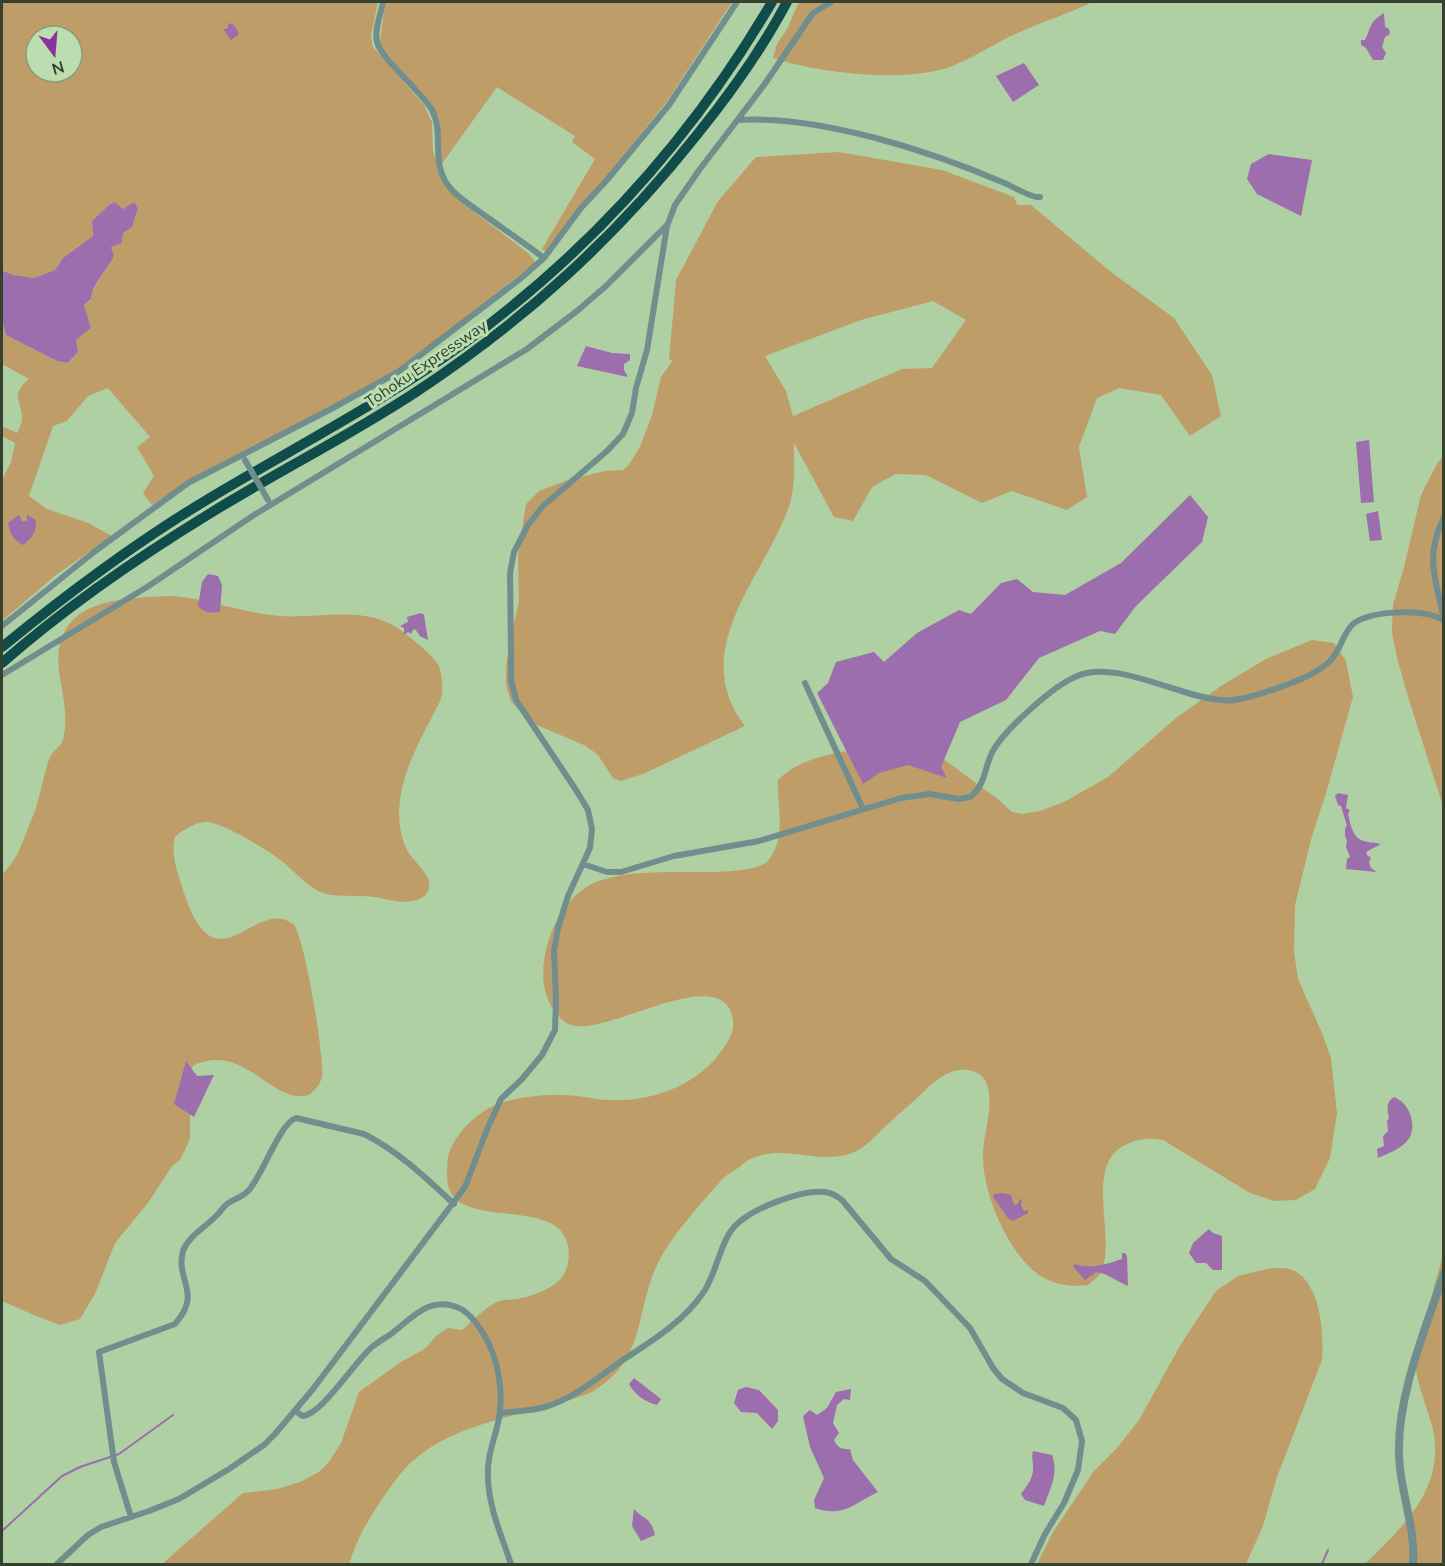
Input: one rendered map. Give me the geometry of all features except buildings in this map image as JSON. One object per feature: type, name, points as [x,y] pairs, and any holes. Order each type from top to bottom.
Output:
[{"type":"highway","name":"Tohoku Expressway","points":[[2,647],[63,597],[130,549],[204,502],[407,382],[465,342],[542,282],[606,222],[660,161],[734,64],[772,2]]},
{"type":"highway","name":"Tohoku Expressway","points":[[2,663],[70,608],[136,560],[210,513],[414,393],[472,353],[550,292],[615,230],[670,169],[719,107],[751,61],[787,2]]},
{"type":"street","points":[[383,2],[377,30],[377,43],[383,55],[416,89],[432,111],[436,122],[439,165],[445,180],[451,189],[464,200],[544,258]]},
{"type":"street","points":[[2,626],[188,483],[245,457],[398,372],[499,297],[544,258],[581,208],[669,105],[737,2]]},
{"type":"street","points":[[57,1564],[88,1535],[101,1527],[179,1499],[264,1445],[296,1410],[454,1204],[465,1187],[501,1099],[542,1055],[555,1030],[554,951],[558,928],[568,896],[590,848],[592,829],[588,810],[516,700],[512,680],[510,573],[514,552],[528,525],[543,506],[607,451],[623,434],[632,413],[636,388],[647,350],[667,226],[675,205],[700,168],[764,85],[813,13],[831,2]]},
{"type":"street","points":[[738,120],[763,118],[879,139],[1040,197]]},
{"type":"street","points":[[2,675],[78,627],[93,621],[138,593],[271,502],[527,349],[598,292],[667,226]]},
{"type":"street","points":[[245,457],[271,502]]},
{"type":"street","points":[[1443,517],[1436,536],[1432,568],[1443,620]]},
{"type":"street","points":[[583,864],[608,872],[621,872],[674,856],[759,841],[863,809],[920,795],[930,794],[959,799],[970,797],[982,782],[993,750],[1002,738],[1049,694],[1070,679],[1084,673],[1112,672],[1201,697],[1232,700],[1281,686],[1322,668],[1336,654],[1350,628],[1357,621],[1396,613],[1426,613],[1443,620]]},
{"type":"street","points":[[805,683],[863,809]]},
{"type":"street","points":[[131,1517],[114,1462],[99,1352],[175,1324],[183,1315],[188,1306],[188,1294],[182,1262],[188,1242],[215,1218],[223,1207],[250,1189],[267,1162],[281,1132],[292,1119],[364,1134],[372,1138],[411,1164],[454,1204]]},
{"type":"street","points":[[500,1413],[546,1406],[575,1394],[665,1331],[693,1306],[703,1293],[717,1266],[726,1240],[734,1226],[742,1220],[781,1200],[799,1194],[820,1191],[830,1193],[842,1200],[896,1264],[925,1281],[970,1328],[1002,1379],[1023,1393],[1063,1408],[1076,1420],[1082,1441],[1078,1470],[1064,1503],[1044,1534],[1031,1564]]},
{"type":"street","points":[[1413,1564],[1410,1527],[1399,1457],[1400,1414],[1443,1273]]},
{"type":"street","points":[[296,1410],[302,1416],[309,1415],[326,1400],[372,1348],[417,1313],[438,1304],[456,1306],[461,1309],[477,1324],[486,1338],[499,1370],[500,1413],[491,1447],[488,1477],[499,1529],[511,1564]]},
{"type":"shaded area","points":[[2,2],[378,2],[371,36],[373,47],[424,105],[432,122],[433,151],[445,187],[466,206],[528,253],[535,262],[397,370],[188,481],[152,505],[143,493],[154,476],[137,447],[150,437],[108,388],[88,396],[67,421],[53,426],[29,496],[47,509],[88,523],[112,536],[56,575],[2,621],[2,480],[11,462],[15,443],[2,436],[2,426],[17,433],[22,419],[18,394],[29,379],[2,364],[2,320],[6,335],[57,361],[69,363],[78,352],[76,340],[91,328],[84,305],[91,300],[97,282],[114,256],[111,247],[122,243],[123,233],[132,226],[138,208],[134,202],[123,209],[115,202],[109,205],[92,221],[93,236],[63,258],[55,270],[34,278],[13,275],[2,269]]},
{"type":"shaded area","points":[[385,2],[732,2],[668,100],[546,252],[542,249],[595,159],[572,142],[575,136],[497,87],[441,165],[439,118],[428,100],[384,52],[380,42]]},
{"type":"shaded area","points":[[799,2],[1092,2],[1011,36],[950,67],[931,72],[885,75],[837,72],[773,58],[777,44],[787,29]]},
{"type":"shaded area","points":[[1384,13],[1385,27],[1389,29],[1390,34],[1385,37],[1382,47],[1386,53],[1383,60],[1373,60],[1366,48],[1361,45],[1361,40],[1365,40],[1373,22]]},
{"type":"shaded area","points":[[229,23],[234,25],[239,34],[231,40],[223,29],[227,29]]},
{"type":"shaded area","points":[[1024,63],[1039,85],[1013,102],[996,76]]},
{"type":"shaded area","points":[[839,152],[942,170],[1014,197],[1017,205],[1031,205],[1111,272],[1174,318],[1212,375],[1221,416],[1190,436],[1161,395],[1119,388],[1097,398],[1079,447],[1087,497],[1067,510],[1012,491],[982,503],[926,475],[896,474],[872,487],[853,521],[834,517],[794,443],[794,478],[790,504],[734,617],[726,644],[724,671],[729,698],[745,726],[643,774],[621,781],[613,778],[598,755],[586,746],[530,722],[511,701],[506,685],[506,667],[519,602],[518,556],[526,504],[539,491],[568,480],[605,471],[623,470],[628,466],[640,447],[652,415],[661,377],[673,360],[669,360],[676,280],[718,201],[756,157]],"holes":[[[933,301],[966,320],[932,368],[902,369],[793,416],[786,391],[765,356],[861,320]]]},
{"type":"shaded area","points":[[1269,154],[1312,160],[1301,216],[1257,194],[1247,179],[1251,164]]},
{"type":"shaded area","points":[[115,202],[123,209],[134,202],[138,208],[132,227],[123,233],[122,243],[111,247],[114,256],[97,282],[91,299],[84,305],[91,328],[76,340],[78,352],[68,363],[57,361],[6,335],[2,320],[2,270],[13,275],[34,278],[55,270],[63,258],[93,236],[92,221]]},
{"type":"shaded area","points":[[586,346],[612,353],[630,354],[630,360],[624,364],[628,377],[577,366]]},
{"type":"shaded area","points":[[1369,440],[1374,502],[1361,503],[1356,442]]},
{"type":"shaded area","points":[[1443,457],[1443,806],[1409,700],[1392,632],[1393,605],[1421,495],[1438,462]]},
{"type":"shaded area","points":[[1190,495],[1208,517],[1202,542],[1136,606],[1115,634],[1100,631],[1039,658],[1006,700],[960,722],[941,767],[947,778],[908,765],[879,773],[863,784],[817,693],[828,683],[836,662],[874,652],[884,662],[917,633],[959,610],[971,614],[1001,583],[1017,579],[1033,592],[1065,595],[1121,563]]},
{"type":"shaded area","points":[[1378,511],[1382,540],[1370,541],[1366,514]]},
{"type":"shaded area","points":[[19,515],[22,521],[27,521],[27,515],[36,520],[33,534],[23,545],[12,536],[8,523]]},
{"type":"shaded area","points":[[208,574],[218,576],[222,585],[220,612],[208,612],[198,606],[202,582]]},
{"type":"shaded area","points":[[173,596],[279,616],[356,615],[371,617],[399,629],[432,657],[440,668],[442,696],[409,765],[400,799],[399,816],[401,833],[407,850],[428,878],[429,888],[422,898],[408,902],[325,893],[308,884],[267,851],[225,827],[207,822],[198,823],[175,837],[174,857],[183,890],[196,920],[209,935],[222,939],[236,935],[264,921],[278,918],[293,924],[298,932],[313,997],[322,1077],[317,1087],[309,1095],[296,1096],[283,1092],[243,1067],[229,1062],[212,1060],[194,1065],[190,1071],[190,1139],[180,1160],[172,1166],[148,1203],[115,1243],[95,1294],[80,1319],[60,1325],[2,1301],[2,874],[12,863],[19,850],[36,807],[50,757],[63,739],[65,714],[59,671],[59,647],[66,629],[78,616],[112,601]]},
{"type":"shaded area","points":[[421,613],[424,615],[428,640],[420,636],[415,629],[411,634],[408,632],[404,635],[404,628],[400,626],[408,622],[407,617]]},
{"type":"shaded area","points":[[1312,640],[1334,643],[1346,661],[1353,697],[1312,836],[1295,905],[1294,951],[1298,979],[1331,1058],[1337,1113],[1330,1158],[1315,1189],[1296,1200],[1274,1201],[1250,1193],[1163,1140],[1142,1139],[1133,1142],[1123,1146],[1112,1156],[1105,1170],[1103,1205],[1106,1241],[1101,1272],[1088,1285],[1073,1286],[1052,1282],[1035,1272],[1012,1245],[1002,1228],[989,1192],[983,1160],[990,1101],[987,1083],[981,1075],[975,1072],[958,1070],[950,1072],[929,1086],[867,1144],[850,1154],[822,1157],[766,1154],[749,1160],[726,1176],[687,1220],[659,1261],[651,1280],[631,1350],[609,1380],[590,1393],[569,1401],[499,1419],[453,1435],[433,1446],[410,1464],[392,1485],[364,1528],[349,1564],[162,1564],[243,1493],[277,1489],[300,1482],[319,1472],[329,1462],[341,1443],[359,1392],[401,1362],[426,1348],[436,1336],[448,1328],[462,1330],[497,1302],[538,1293],[549,1288],[562,1277],[567,1267],[569,1250],[560,1230],[545,1221],[464,1205],[452,1194],[447,1176],[448,1157],[454,1142],[475,1117],[498,1104],[532,1096],[556,1095],[625,1100],[657,1095],[687,1082],[700,1073],[712,1063],[728,1042],[733,1030],[732,1015],[722,1001],[705,996],[684,998],[587,1026],[571,1025],[553,1010],[544,987],[543,977],[547,945],[559,916],[581,891],[600,881],[617,876],[656,872],[731,871],[750,869],[764,864],[773,853],[779,836],[778,780],[807,762],[846,751],[923,744],[1012,812],[1022,814],[1040,811],[1066,801],[1108,777],[1176,718],[1221,686],[1266,659]]},
{"type":"shaded area","points":[[1338,793],[1348,795],[1346,808],[1350,810],[1348,814],[1355,835],[1363,841],[1381,844],[1366,852],[1371,858],[1369,862],[1371,868],[1377,872],[1346,869],[1347,859],[1350,857],[1346,847],[1345,828],[1347,826],[1341,806],[1338,805],[1335,796]]},
{"type":"shaded area","points":[[186,1061],[197,1076],[214,1075],[194,1117],[174,1104]]},
{"type":"shaded area","points":[[1394,1097],[1409,1112],[1412,1119],[1411,1133],[1400,1147],[1378,1158],[1377,1149],[1384,1146],[1383,1136],[1388,1131],[1388,1103]]},
{"type":"shaded area","points":[[995,1194],[1011,1195],[1014,1205],[1022,1199],[1021,1205],[1024,1211],[1028,1210],[1028,1213],[1013,1221],[1008,1218],[993,1197]]},
{"type":"shaded area","points":[[1209,1229],[1222,1236],[1222,1270],[1213,1270],[1206,1263],[1196,1263],[1189,1253],[1193,1243]]},
{"type":"shaded area","points":[[1122,1253],[1127,1256],[1128,1286],[1096,1272],[1085,1280],[1073,1267],[1075,1264],[1098,1266],[1110,1263],[1122,1259]]},
{"type":"shaded area","points":[[1443,1256],[1443,1564],[1365,1564],[1418,1505],[1427,1489],[1433,1470],[1435,1451],[1433,1429],[1418,1380],[1416,1364]]},
{"type":"shaded area","points":[[1271,1268],[1295,1271],[1306,1280],[1312,1290],[1321,1325],[1322,1360],[1277,1477],[1263,1526],[1246,1564],[1037,1564],[1053,1532],[1094,1471],[1117,1448],[1139,1420],[1181,1344],[1216,1291],[1238,1276]]},
{"type":"shaded area","points":[[634,1378],[661,1399],[657,1405],[644,1400],[634,1392],[629,1384]]},
{"type":"shaded area","points":[[746,1387],[759,1390],[778,1410],[778,1421],[772,1429],[757,1413],[741,1412],[734,1403],[738,1390]]},
{"type":"shaded area","points":[[851,1389],[850,1400],[844,1399],[837,1405],[833,1423],[839,1433],[834,1440],[840,1448],[850,1449],[853,1460],[878,1492],[848,1508],[825,1511],[815,1508],[814,1500],[824,1478],[810,1447],[803,1416],[810,1410],[817,1415],[827,1408],[836,1392]]},
{"type":"shaded area","points":[[1033,1451],[1052,1455],[1054,1462],[1053,1481],[1044,1506],[1025,1500],[1021,1494],[1032,1474]]},
{"type":"shaded area","points":[[634,1509],[649,1522],[655,1535],[641,1541],[632,1526]]},
{"type":"waterway","points":[[2,1531],[62,1476],[80,1467],[119,1454],[173,1415]]},
{"type":"waterway","points":[[1322,1564],[1328,1550]]}]
